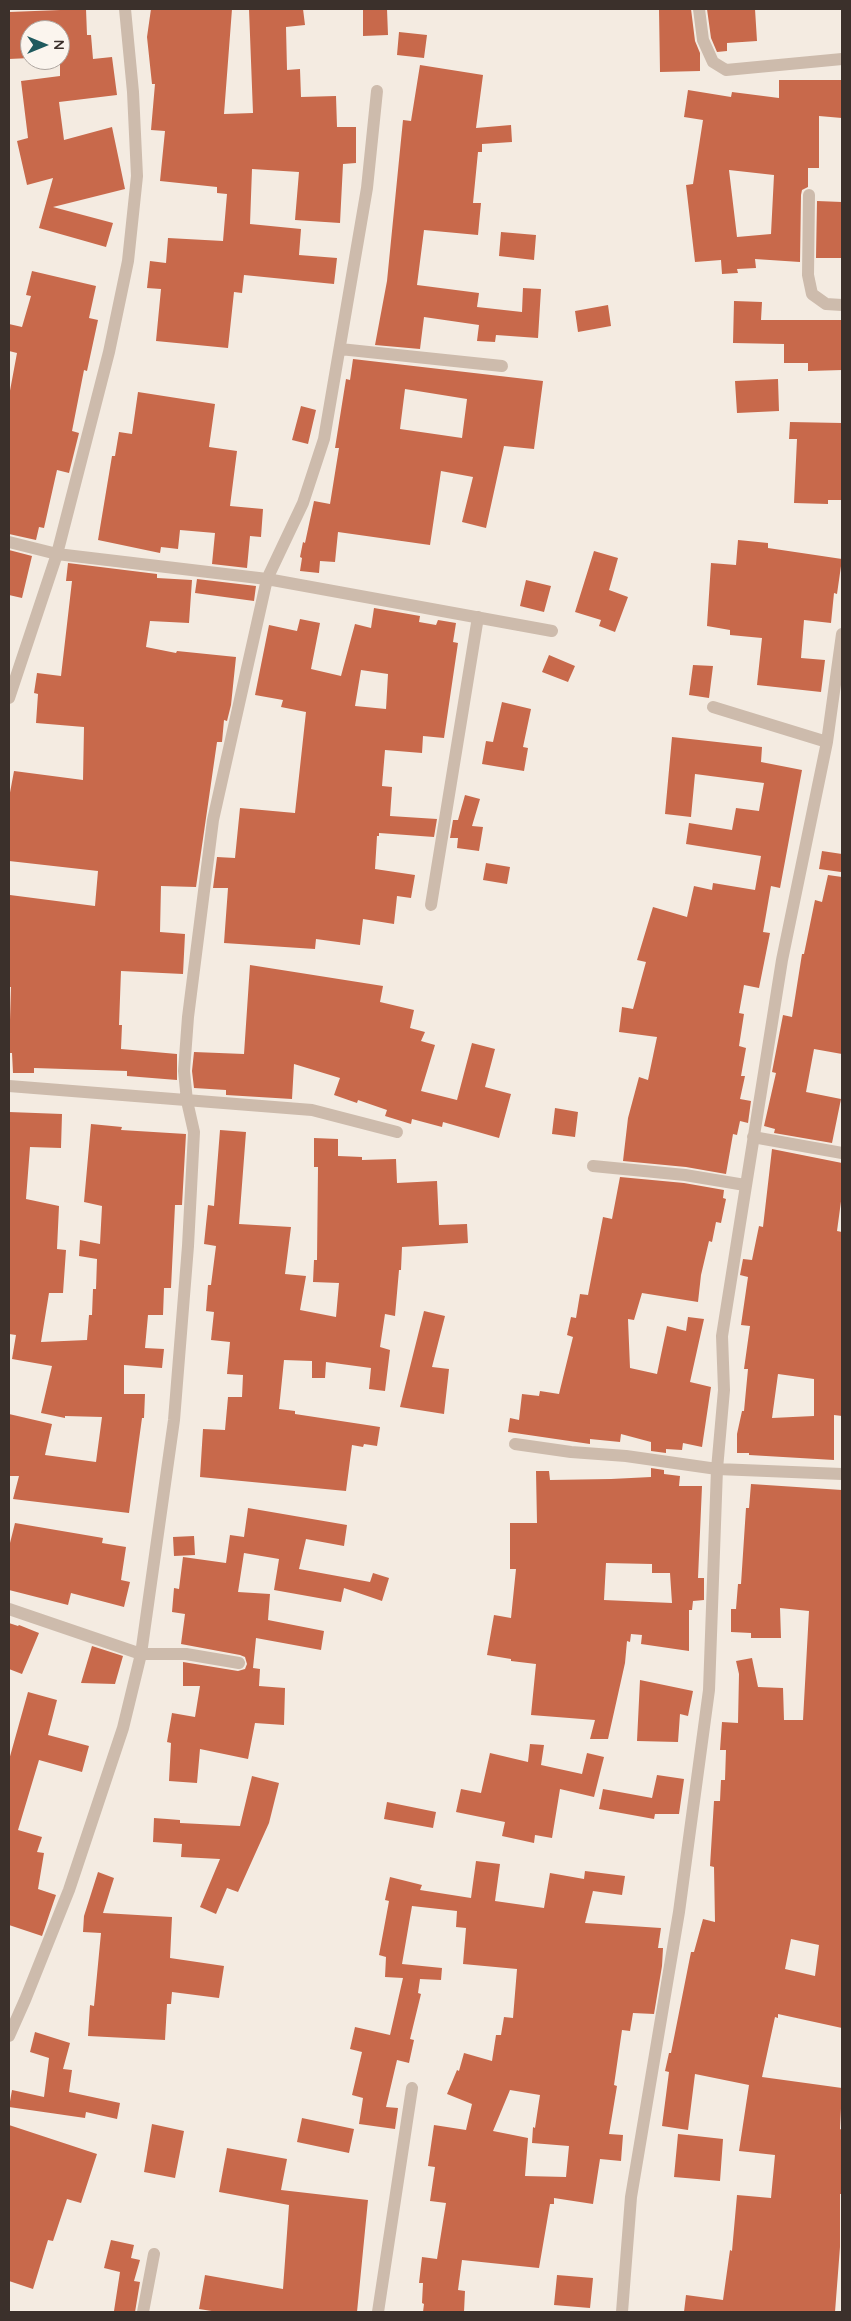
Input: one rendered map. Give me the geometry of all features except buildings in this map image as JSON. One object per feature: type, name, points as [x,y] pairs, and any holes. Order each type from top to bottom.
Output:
[{"type":"street","points":[[9,698],[57,554],[109,352],[128,261],[137,176],[133,92],[124,9]]},
{"type":"street","points":[[699,9],[703,40],[713,62],[726,70],[842,59]]},
{"type":"street","points":[[9,2036],[26,2000],[69,1890],[123,1728],[141,1654],[174,1420],[188,1246],[194,1132],[187,1101],[184,1071],[188,1017],[213,820],[267,579],[302,503],[324,439],[367,188],[377,91]]},
{"type":"street","points":[[809,195],[808,275],[812,294],[826,304],[842,305]]},
{"type":"street","points":[[340,349],[502,366]]},
{"type":"street","points":[[9,542],[57,554],[267,579],[552,631]]},
{"type":"street","points":[[430,904],[478,617]]},
{"type":"street","points":[[622,2312],[632,2197],[679,1912],[709,1690],[717,1469],[724,1390],[722,1336],[782,960],[827,742],[842,634]]},
{"type":"street","points":[[713,707],[827,742]]},
{"type":"street","points":[[9,1086],[187,1101],[222,1101],[312,1110],[397,1132]]},
{"type":"street","points":[[753,1136],[842,1153]]},
{"type":"street","points":[[593,1166],[685,1175],[745,1185]]},
{"type":"street","points":[[515,1444],[571,1452],[626,1456],[717,1469],[842,1474]]},
{"type":"street","points":[[9,1609],[141,1654],[186,1654],[239,1663]]},
{"type":"street","points":[[378,2312],[412,2088]]},
{"type":"street","points":[[143,2312],[154,2254]]}]
